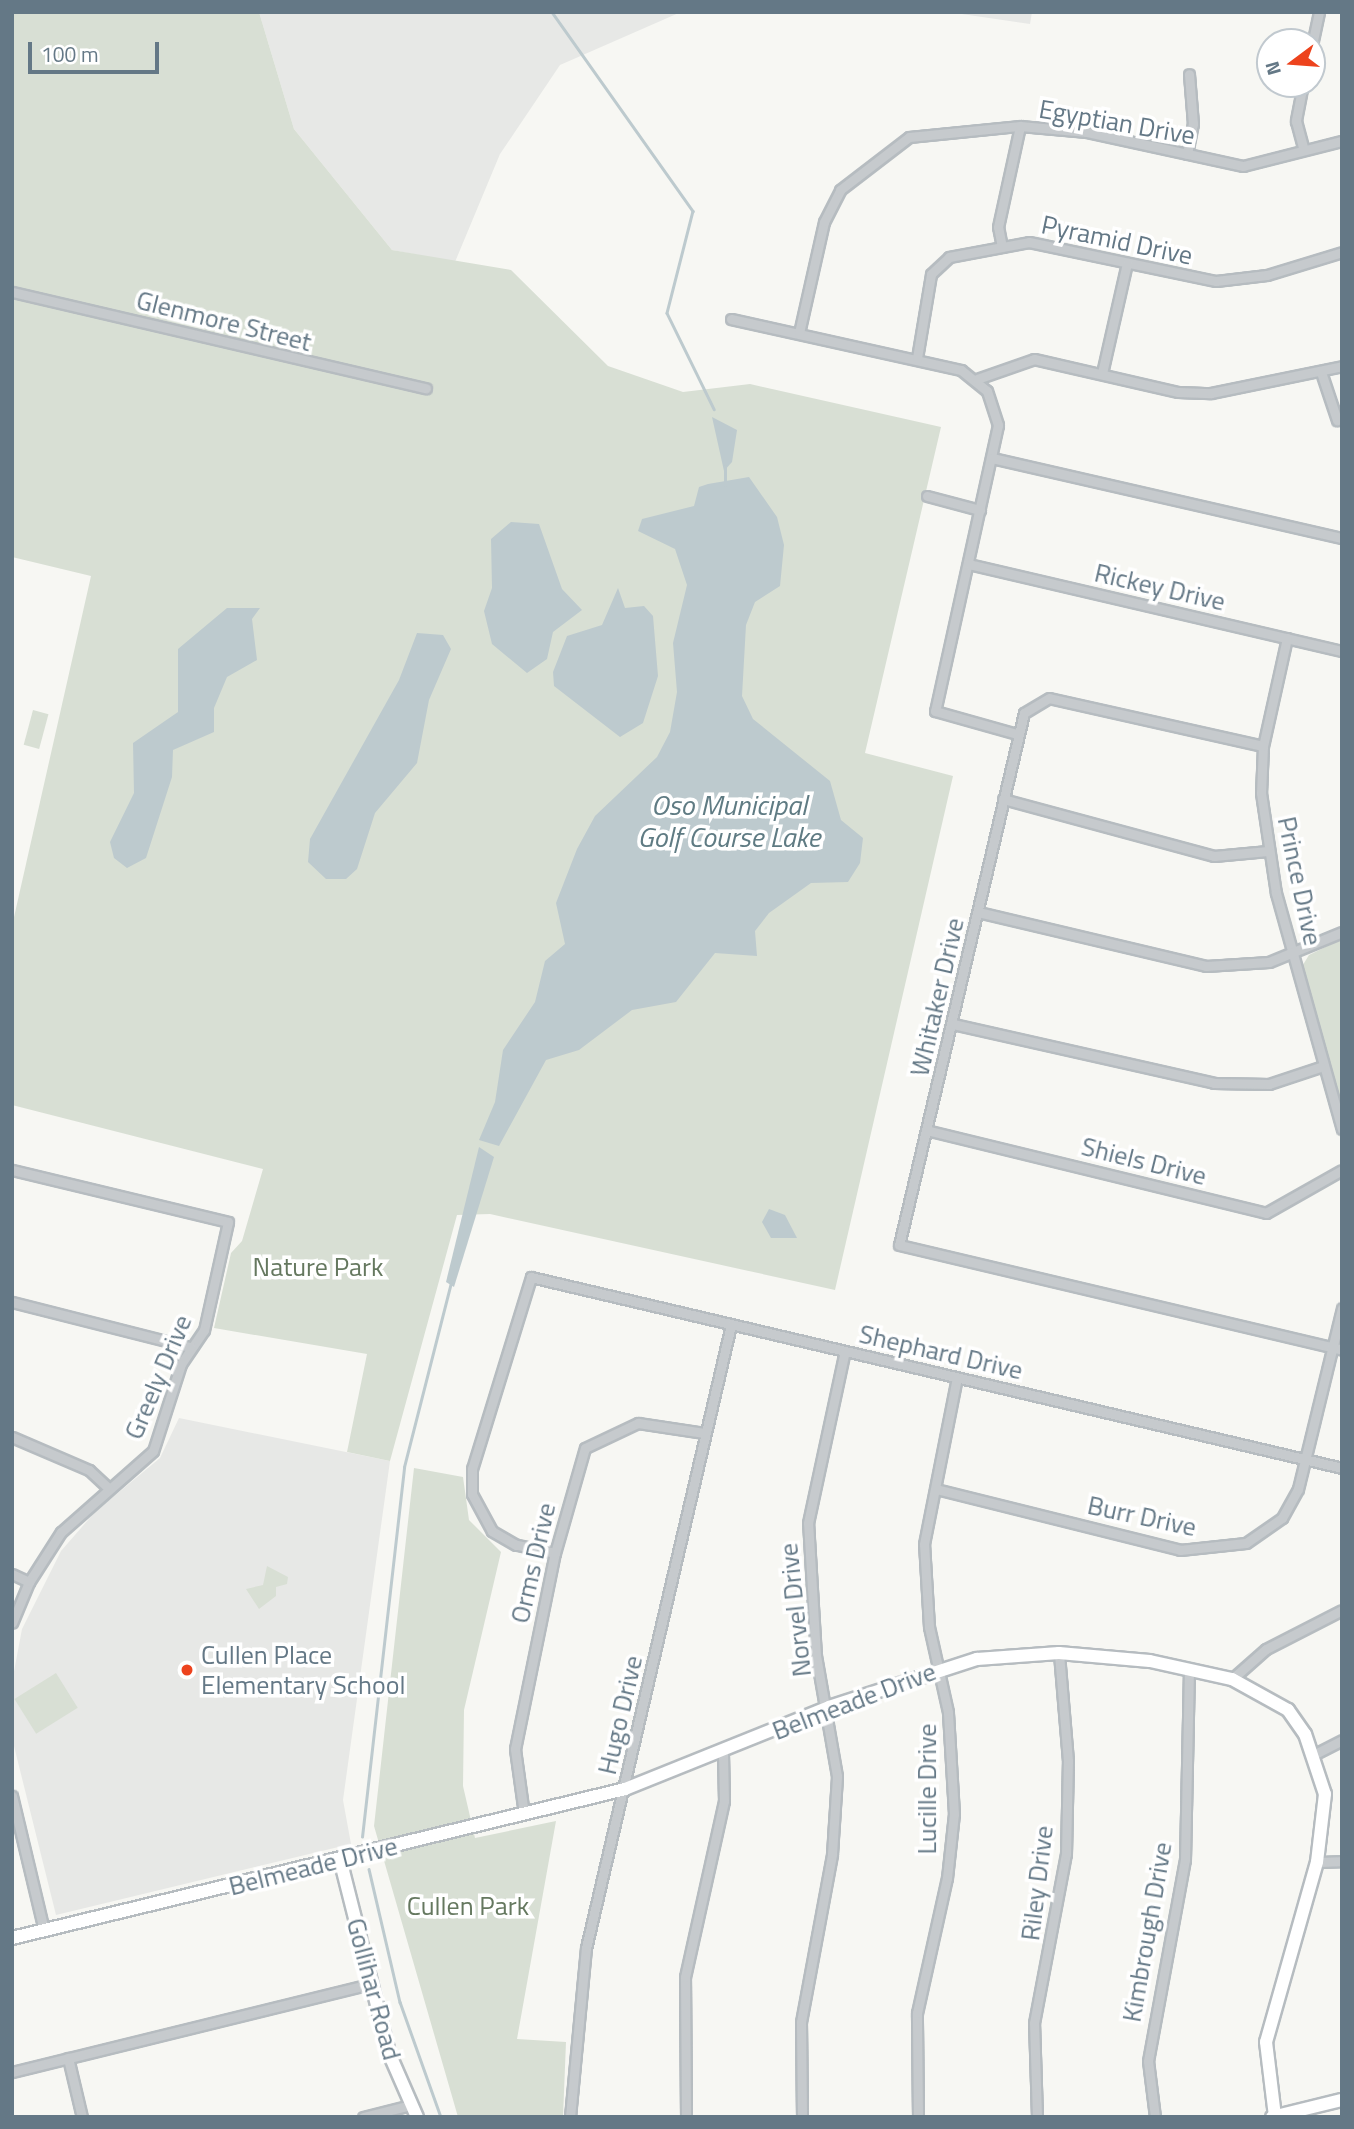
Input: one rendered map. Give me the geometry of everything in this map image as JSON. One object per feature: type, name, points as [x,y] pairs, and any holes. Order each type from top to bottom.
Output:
[{"type":"street","points":[[1187,154],[1193,124],[1189,74]]},
{"type":"street","points":[[1300,98],[1296,121],[1304,150]]},
{"type":"street","points":[[1002,247],[998,227],[1020,126]]},
{"type":"street","name":"Egyptian Drive","points":[[799,334],[824,222],[840,190],[863,168],[909,137],[1020,126],[1243,166],[1342,141]]},
{"type":"street","name":"Pyramid Drive","points":[[917,358],[938,263],[1028,242],[1191,278],[1243,280],[1342,251]]},
{"type":"street","points":[[1102,373],[1127,263]]},
{"type":"street","name":"Glenmore Street","points":[[12,292],[426,387]]},
{"type":"street","points":[[731,319],[917,358],[977,379],[1026,360],[1102,373],[1178,392],[1211,393],[1342,366]]},
{"type":"street","points":[[1321,372],[1337,421]]},
{"type":"street","points":[[977,379],[998,425],[935,712],[1017,734],[1024,713],[1049,698],[1263,746]]},
{"type":"street","points":[[992,458],[1342,538]]},
{"type":"street","points":[[927,496],[980,509]]},
{"type":"street","name":"Rickey Drive","points":[[968,564],[1342,651]]},
{"type":"street","name":"Prince Drive","points":[[1287,638],[1263,746],[1268,851],[1321,1067],[1342,1129]]},
{"type":"street","name":"Whitaker Drive","points":[[1017,734],[953,1024],[899,1245],[1342,1350]]},
{"type":"street","points":[[1003,799],[1214,856],[1268,851]]},
{"type":"street","points":[[978,912],[1206,966],[1241,967],[1293,954],[1342,932]]},
{"type":"street","points":[[953,1024],[1214,1083],[1269,1084],[1321,1067]]},
{"type":"street","name":"Shiels Drive","points":[[926,1129],[1266,1213],[1342,1170]]},
{"type":"street","name":"Greely Drive","points":[[12,1170],[228,1222],[204,1330],[190,1347],[153,1451],[107,1487],[61,1532],[29,1582],[12,1623]]},
{"type":"street","name":"Shephard Drive","points":[[555,1553],[516,1545],[492,1531],[472,1494],[472,1469],[531,1277],[1342,1468]]},
{"type":"street","points":[[12,1302],[190,1347]]},
{"type":"street","name":"Burr Drive","points":[[936,1489],[1180,1550],[1210,1551],[1246,1544],[1282,1518],[1306,1459],[1330,1347],[1342,1308]]},
{"type":"street","name":"Hugo Drive","points":[[570,2117],[586,1948],[731,1325]]},
{"type":"street","name":"Norvel Drive","points":[[802,2117],[801,2022],[836,1815],[829,1707],[816,1656],[808,1523],[845,1351]]},
{"type":"street","name":"Lucille Drive","points":[[918,2117],[916,2013],[947,1878],[954,1815],[925,1544],[957,1378]]},
{"type":"street","name":"Orms Drive","points":[[524,1814],[515,1749],[555,1553],[577,1467],[598,1437],[638,1423],[704,1433]]},
{"type":"street","points":[[12,1437],[89,1470],[107,1487]]},
{"type":"street","points":[[12,1574],[29,1582]]},
{"type":"street","points":[[1232,1679],[1266,1649],[1342,1610]]},
{"type":"street","name":"Belmeade Drive","points":[[12,1938],[625,1789],[723,1753],[829,1707],[939,1668],[1059,1653],[1189,1671],[1232,1679],[1288,1710],[1313,1755],[1325,1794],[1317,1862],[1266,2042],[1273,2116]]},
{"type":"street","name":"Riley Drive","points":[[1037,2117],[1034,2023],[1066,1854],[1068,1761],[1059,1653]]},
{"type":"street","name":"Kimbrough Drive","points":[[1155,2117],[1148,2062],[1185,1860],[1189,1671]]},
{"type":"street","points":[[1313,1755],[1342,1740]]},
{"type":"street","points":[[686,2117],[685,1977],[724,1801],[723,1753]]},
{"type":"street","points":[[12,1796],[44,1930]]},
{"type":"street","name":"Gollihar Road","points":[[340,1859],[370,1984],[414,2111]]},
{"type":"street","points":[[1317,1862],[1342,1861]]},
{"type":"street","points":[[12,2072],[370,1984]]},
{"type":"street","points":[[68,2058],[82,2117]]},
{"type":"street","points":[[1273,2116],[1342,2101]]},
{"type":"street","points":[[363,2117],[414,2111]]},
{"type":"shaded area","points":[[259,12],[681,12],[560,65],[500,154],[455,262],[392,250],[294,129]]},
{"type":"shaded area","points":[[948,12],[1032,12],[1030,24]]},
{"type":"shaded area","name":"Cullen Place Elementary School","points":[[179,1418],[390,1461],[343,1800],[351,1844],[56,1915],[12,1738],[12,1682],[22,1629],[61,1551],[95,1512],[160,1458]]},
{"type":"green space","name":"Nature Park","points":[[12,12],[259,12],[294,129],[392,250],[511,270],[608,366],[683,392],[750,384],[941,427],[865,753],[953,776],[835,1290],[490,1214],[457,1215],[390,1461],[347,1452],[367,1354],[214,1328],[231,1253],[242,1241],[263,1169],[12,1105],[12,926],[91,576],[12,557]]},
{"type":"green space","points":[[33,710],[48,714],[39,749],[24,745]]},
{"type":"green space","points":[[1342,939],[1342,1111],[1301,968],[1309,955]]},
{"type":"green space","name":"Cullen Park","points":[[414,1468],[463,1477],[469,1520],[501,1552],[464,1710],[463,1786],[475,1838],[556,1821],[517,2039],[566,2042],[563,2117],[458,2117],[374,1826]]},
{"type":"green space","points":[[267,1566],[288,1577],[287,1584],[276,1587],[276,1596],[259,1609],[246,1589],[263,1585]]},
{"type":"green space","points":[[56,1673],[78,1708],[36,1734],[14,1699]]},
{"type":"water","points":[[712,417],[737,430],[732,462],[724,471]]},
{"type":"water","name":"Oso Municipal Golf Course Lake","points":[[749,477],[777,517],[784,545],[780,586],[755,602],[746,625],[742,696],[753,719],[830,781],[841,820],[863,838],[860,863],[848,882],[811,883],[769,913],[755,931],[757,956],[715,953],[676,1002],[632,1010],[579,1050],[546,1060],[499,1146],[479,1140],[495,1102],[503,1050],[535,1002],[545,961],[565,944],[556,903],[577,849],[595,816],[657,757],[670,732],[677,692],[673,643],[687,585],[675,549],[638,531],[642,519],[694,506],[699,487]]},
{"type":"water","points":[[511,522],[539,524],[562,589],[582,610],[553,632],[547,659],[527,673],[492,644],[484,611],[492,588],[491,539]]},
{"type":"water","points":[[618,588],[625,608],[644,606],[653,616],[658,676],[643,723],[620,737],[554,686],[553,672],[567,636],[602,625]]},
{"type":"water","points":[[227,608],[260,608],[252,619],[257,660],[227,677],[214,708],[214,732],[173,750],[172,777],[146,858],[127,868],[114,858],[110,842],[134,793],[133,743],[178,712],[178,649]]},
{"type":"water","points":[[417,633],[443,635],[451,649],[429,700],[417,763],[375,813],[357,869],[346,879],[326,879],[308,862],[310,839],[399,680]]},
{"type":"water","points":[[479,1147],[494,1157],[454,1287],[446,1282]]},
{"type":"water","points":[[769,1209],[785,1215],[797,1238],[771,1238],[762,1222]]},
{"type":"waterway","points":[[552,12],[693,211],[667,313],[714,409]]},
{"type":"waterway","points":[[725,467],[725,485]]},
{"type":"waterway","points":[[362,1837],[404,1467],[451,1282]]},
{"type":"waterway","points":[[369,1869],[400,2002],[441,2117]]},
{"type":"place","name":"Cullen Place Elementary School","points":[[187,1670]]}]
